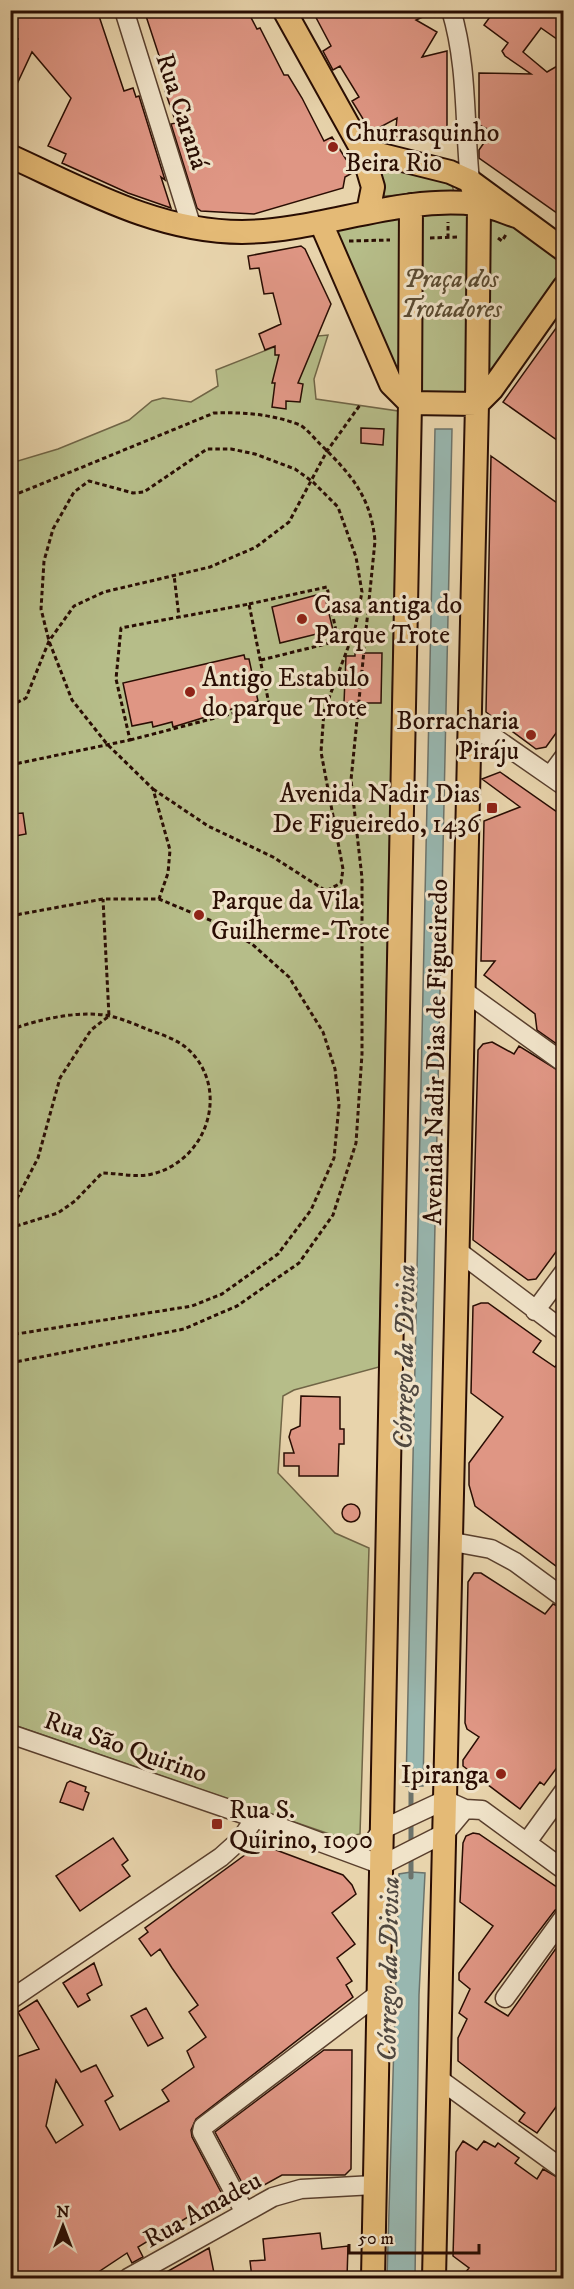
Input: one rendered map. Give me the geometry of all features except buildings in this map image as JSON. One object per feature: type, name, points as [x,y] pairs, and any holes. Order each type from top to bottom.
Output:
[{"type":"main road","points":[[284,10],[362,150],[374,187],[368,212]]},
{"type":"main road","points":[[362,150],[450,172],[470,181],[512,224]]},
{"type":"main road","points":[[10,156],[151,219],[192,228],[242,232],[321,223],[411,205],[479,205],[564,250]]},
{"type":"main road","name":"Avenida Nadir Dias de Figueiredo","points":[[434,2278],[445,1833],[455,1804],[453,1542],[477,404],[479,205],[470,181]]},
{"type":"main road","name":"Avenida Nadir Dias de Figueiredo","points":[[373,2278],[378,1995],[371,1861],[383,1829],[410,403],[411,205]]},
{"type":"main road","points":[[321,223],[391,384],[410,403],[477,404],[492,390],[564,287]]},
{"type":"street","name":"Rua Caraná","points":[[124,10],[192,228]]},
{"type":"street","name":"Avenida Nadir Dias de Figueiredo","points":[[451,10],[464,67],[470,181]]},
{"type":"street","points":[[470,733],[492,736],[557,781],[564,757]]},
{"type":"street","points":[[465,991],[564,1063]]},
{"type":"street","points":[[459,1252],[564,1331]]},
{"type":"street","points":[[535,1311],[564,1272]]},
{"type":"street","points":[[453,1542],[491,1549],[515,1562],[564,1598]]},
{"type":"street","name":"Rua São Quirino","points":[[10,1734],[255,1818],[371,1861]]},
{"type":"street","points":[[527,1842],[564,1791]]},
{"type":"street","points":[[383,1829],[455,1804],[482,1810],[564,1870]]},
{"type":"street","points":[[10,2000],[221,1857],[241,1839],[255,1818]]},
{"type":"street","points":[[371,1861],[445,1833]]},
{"type":"street","points":[[505,1998],[564,1917]]},
{"type":"street","points":[[244,2211],[202,2132],[203,2127],[378,1995]]},
{"type":"street","points":[[439,2079],[564,2170]]},
{"type":"street","name":"Rua Amadeu","points":[[128,2278],[244,2211],[273,2197],[301,2189],[374,2185]]},
{"type":"path","points":[[495,236],[502,241],[512,224]]},
{"type":"path","points":[[432,238],[459,237]]},
{"type":"path","points":[[350,241],[393,239]]},
{"type":"path","points":[[10,706],[26,698],[49,641],[74,606],[104,592],[210,567],[256,547],[289,522],[313,482],[327,451],[360,405]]},
{"type":"path","points":[[10,1363],[184,1329],[237,1306],[299,1263],[333,1215],[356,1143],[362,1054],[362,878],[351,780],[375,541],[373,519],[358,484],[327,451],[302,426],[250,412],[214,413],[12,496]]},
{"type":"path","points":[[207,449],[231,449],[255,454],[295,469],[313,482],[338,507],[356,557],[362,592],[355,629],[324,711],[321,752],[343,869],[341,883],[332,890],[326,891],[273,857],[208,826],[153,789],[107,744],[72,700],[49,641],[41,609],[44,561],[53,529],[74,492],[89,482],[133,492],[144,492],[207,449]]},
{"type":"path","points":[[174,575],[179,617]]},
{"type":"path","points":[[130,740],[116,680],[121,628],[249,604],[327,586],[338,641],[261,660]]},
{"type":"path","points":[[10,765],[130,740],[269,704],[249,604]]},
{"type":"path","points":[[153,789],[170,850],[168,873],[159,899]]},
{"type":"path","points":[[103,899],[109,1016]]},
{"type":"path","points":[[10,916],[103,899],[159,899],[212,921],[252,944],[289,977],[323,1032],[336,1069],[339,1105],[334,1158],[311,1210],[278,1254],[222,1294],[192,1306],[10,1335]]},
{"type":"path","points":[[10,1030],[68,1016],[109,1016],[180,1043],[195,1057],[206,1079],[209,1096],[206,1131],[199,1142],[169,1167],[152,1174],[102,1173],[75,1201],[58,1213],[10,1228]]},
{"type":"path","points":[[10,1212],[38,1158],[60,1078],[91,1030],[109,1016]]},
{"type":"green space","points":[[390,163],[451,182],[454,192],[384,196],[382,174]]},
{"type":"green space","name":"Praça dos Trotadores","points":[[449,210],[495,218],[522,230],[563,261],[563,276],[495,373],[466,398],[417,396],[403,384],[331,227]]},
{"type":"green space","name":"Parque da Vila Guilherme-Trote","points":[[328,335],[314,379],[316,399],[398,411],[379,1367],[294,1390],[283,1396],[278,1473],[335,1533],[369,1548],[360,1834],[341,1838],[11,1724],[11,463],[58,449],[129,420],[152,401],[163,398],[191,402],[218,386],[216,370],[297,338]]},
{"type":"water","points":[[435,429],[452,429],[423,1786],[406,1786]]},
{"type":"water","points":[[425,1873],[419,1995],[415,2278],[387,2278],[399,1874]]},
{"type":"waterway","name":"Córrego da Divisa","points":[[411,1781],[411,1811]]},
{"type":"waterway","name":"Córrego da Divisa","points":[[411,1820],[411,1877]]},
{"type":"place","name":"Churrasquinho Beira Rio","points":[[333,147]]},
{"type":"place","name":"Casa antiga do Parque Trote","points":[[302,619]]},
{"type":"place","name":"Antigo Estabulo do parque Trote","points":[[190,692]]},
{"type":"place","name":"Borracharia Piráju","points":[[531,735]]},
{"type":"place","name":"Avenida Nadir Dias De Figueiredo, 1436","points":[[492,808]]},
{"type":"place","name":"Parque da Vila Guilherme-Trote","points":[[199,915]]},
{"type":"place","name":"Ipiranga","points":[[501,1774]]},
{"type":"place","name":"Rua S. Quirino, 1090","points":[[217,1824]]}]
